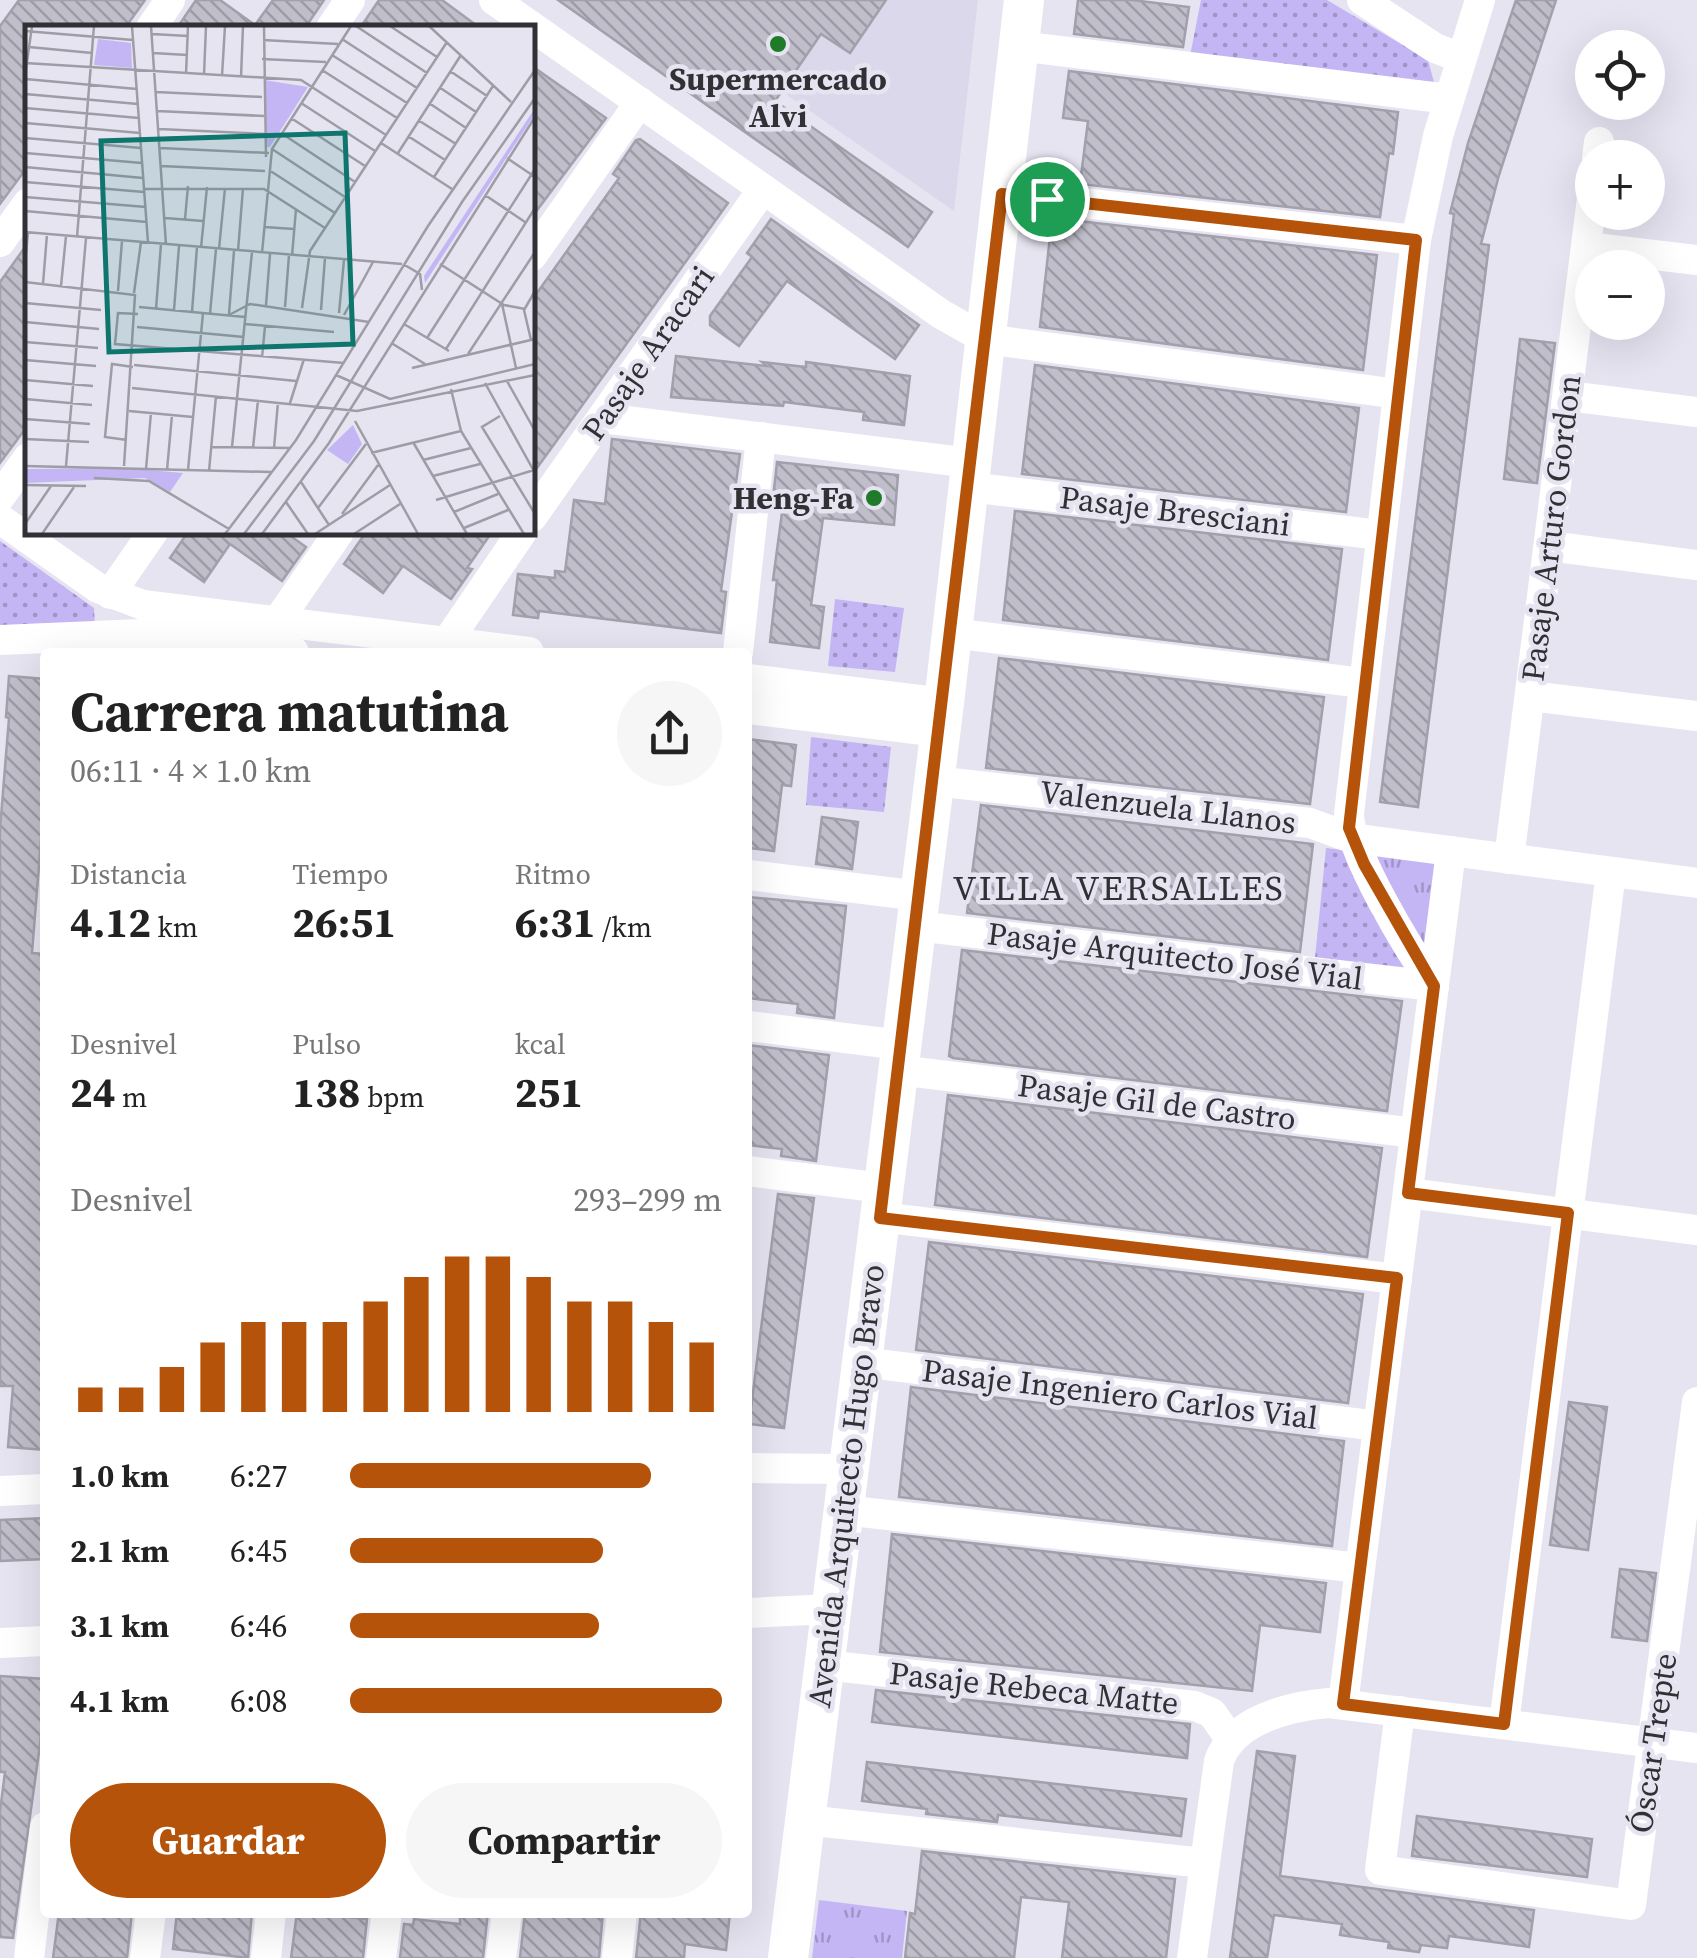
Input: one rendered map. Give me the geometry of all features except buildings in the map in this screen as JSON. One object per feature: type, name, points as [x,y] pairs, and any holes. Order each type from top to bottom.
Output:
[{"type":"street","points":[[153,25],[170,0]]},
{"type":"street","points":[[333,25],[350,0]]},
{"type":"street","name":"Avenida Arquitecto Hugo Bravo","points":[[788,1958],[942,717],[1024,0]]},
{"type":"street","points":[[1362,0],[1434,48],[1462,58]]},
{"type":"street","points":[[1434,986],[1351,838],[1349,814],[1416,240],[1428,173],[1480,0]]},
{"type":"street","points":[[535,33],[941,314],[985,339],[1398,394]]},
{"type":"street","points":[[1019,46],[1449,99]]},
{"type":"street","points":[[535,252],[640,102]]},
{"type":"street","name":"Pasaje Aracari","points":[[535,513],[764,189]]},
{"type":"street","points":[[1002,194],[1416,240]]},
{"type":"street","points":[[0,242],[25,207]]},
{"type":"street","name":"Pasaje Arturo Gordon","points":[[1509,858],[1588,230]]},
{"type":"street","points":[[1586,247],[1697,260]]},
{"type":"street","points":[[1568,396],[1697,412]]},
{"type":"street","name":"Pasaje Bresciani","points":[[602,418],[761,437],[970,475],[1381,535]]},
{"type":"street","points":[[738,648],[761,437]]},
{"type":"street","points":[[0,497],[25,462]]},
{"type":"street","points":[[0,519],[110,594],[141,630],[264,648]]},
{"type":"street","points":[[110,594],[151,535]]},
{"type":"street","points":[[276,622],[337,535]]},
{"type":"street","points":[[0,640],[276,622],[442,647],[520,535]]},
{"type":"street","points":[[1549,546],[1697,564]]},
{"type":"street","points":[[952,633],[1363,682]]},
{"type":"street","points":[[752,680],[942,717]]},
{"type":"street","points":[[1530,696],[1697,716]]},
{"type":"street","points":[[752,708],[942,717]]},
{"type":"street","name":"Valenzuela Llanos","points":[[934,781],[1310,823],[1351,838],[1697,883]]},
{"type":"street","points":[[1343,1704],[1451,851]]},
{"type":"street","points":[[1504,1724],[1610,872]]},
{"type":"street","name":"Pasaje Arquitecto José Vial","points":[[752,876],[918,911],[1434,986]]},
{"type":"street","name":"Pasaje Gil de Castro","points":[[752,1027],[899,1058],[1415,1134]]},
{"type":"street","points":[[752,1172],[882,1203],[1397,1278]]},
{"type":"street","points":[[1408,1193],[1697,1230]]},
{"type":"street","name":"Pasaje Ingeniero Carlos Vial","points":[[862,1362],[1378,1426]]},
{"type":"street","name":"Óscar Trepte","points":[[1400,1711],[1380,1870],[1631,1905],[1697,1402]]},
{"type":"street","points":[[752,1468],[848,1470]]},
{"type":"street","points":[[0,1491],[40,1489]]},
{"type":"street","points":[[843,1510],[1360,1568]]},
{"type":"street","points":[[752,1613],[831,1609]]},
{"type":"street","points":[[0,1642],[40,1641]]},
{"type":"street","name":"Pasaje Rebeca Matte","points":[[824,1665],[1196,1706],[1212,1713],[1230,1739]]},
{"type":"street","points":[[1192,1958],[1219,1761],[1230,1739],[1253,1724],[1308,1706],[1343,1704],[1697,1748]]},
{"type":"street","points":[[805,1820],[1204,1864]]},
{"type":"street","points":[[29,1958],[40,1868]]},
{"type":"street","points":[[145,1958],[149,1918]]},
{"type":"street","points":[[266,1958],[270,1918]]},
{"type":"street","points":[[381,1958],[386,1918]]},
{"type":"street","points":[[501,1958],[506,1918]]},
{"type":"street","points":[[617,1958],[621,1918]]},
{"type":"shaded area","points":[[650,0],[978,0],[954,211]]},
{"type":"green space","points":[[1201,0],[1327,0],[1428,60],[1435,86],[1190,56]]},
{"type":"green space","points":[[0,541],[94,608],[95,628],[0,632]]},
{"type":"green space","points":[[835,599],[904,608],[895,672],[828,666]]},
{"type":"green space","points":[[811,737],[891,747],[884,812],[806,805]]},
{"type":"green space","points":[[1326,848],[1352,851],[1419,974],[1314,968]]},
{"type":"green space","points":[[1366,850],[1440,858],[1429,958]]},
{"type":"green space","points":[[819,1900],[907,1911],[902,1958],[812,1958]]},
{"type":"place","name":"Supermercado Alvi","points":[[778,44]]},
{"type":"place","name":"Heng-Fa","points":[[874,498]]},
{"type":"district","name":"VILLA VERSALLES","points":[[1119,888]]},
{"type":"route","points":[[1002,194],[1047,199],[1416,240],[1349,828],[1364,864],[1434,986],[1408,1193],[1568,1213],[1504,1724],[1343,1704],[1397,1278],[880,1218],[1002,194]]}]
